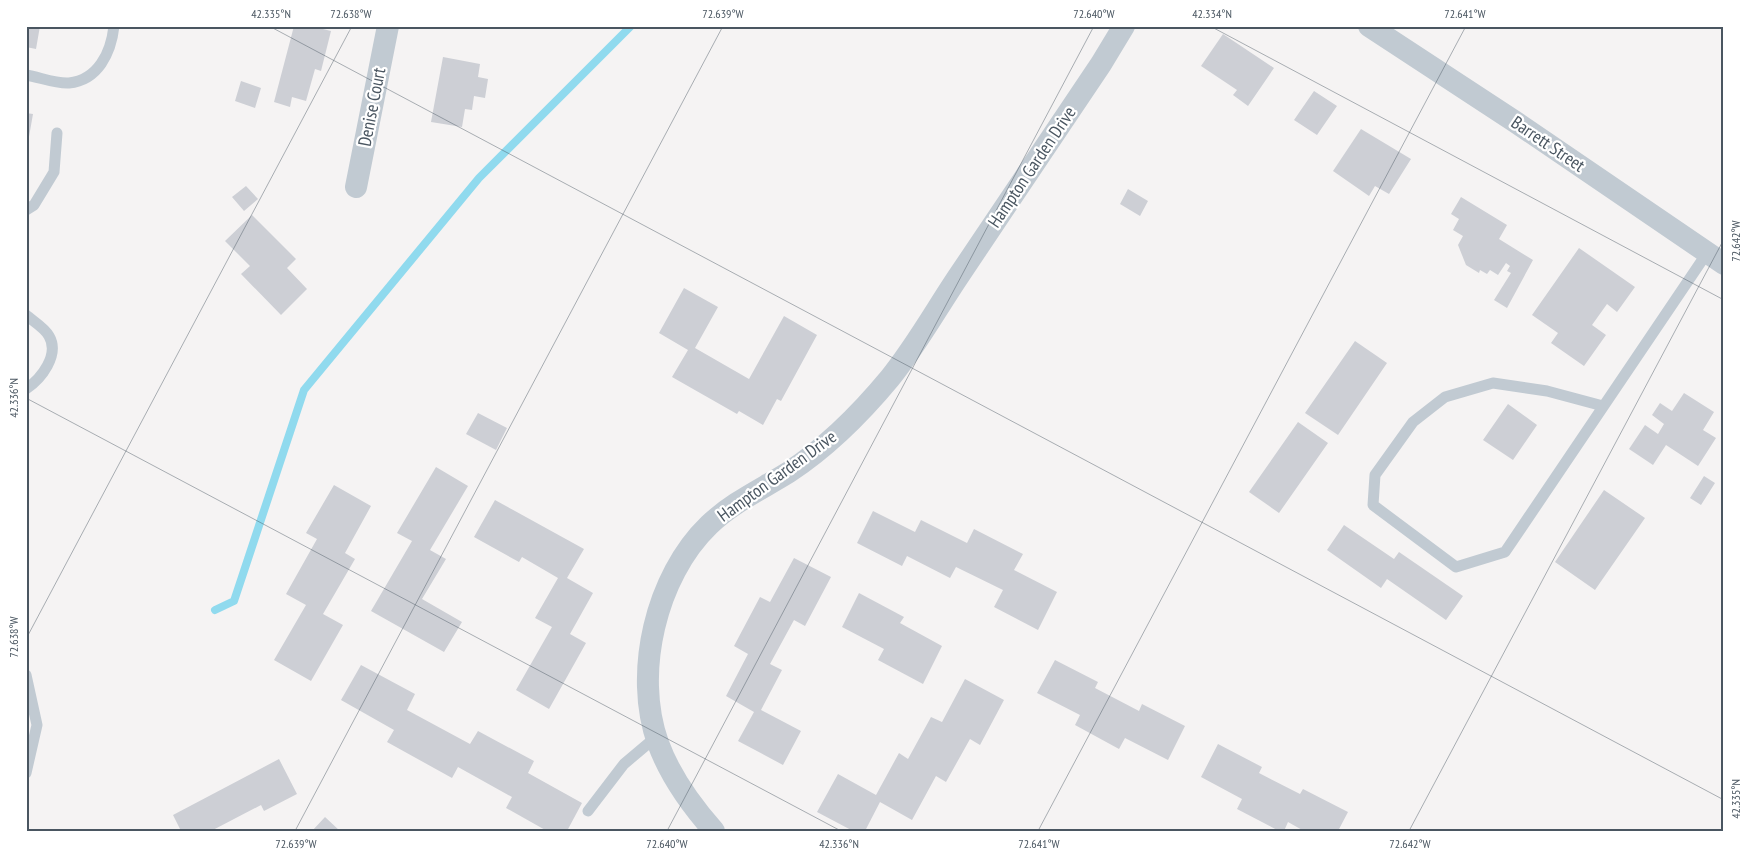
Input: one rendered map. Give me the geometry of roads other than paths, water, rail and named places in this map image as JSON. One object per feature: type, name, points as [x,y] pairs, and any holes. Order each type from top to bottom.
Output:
[{"type":"street","name":"Denise Court","points":[[356,187],[388,26]]},
{"type":"street","name":"Hampton Garden Drive","points":[[714,831],[681,790],[667,766],[656,737],[649,688],[652,638],[664,595],[685,554],[699,535],[726,511],[790,471],[828,442],[892,376],[1101,64],[1124,26]]},
{"type":"street","name":"Barrett Street","points":[[1369,26],[1514,120],[1715,258]]},
{"type":"lane","points":[[26,75],[68,83],[88,78],[100,66],[108,52],[114,26]]},
{"type":"lane","points":[[26,210],[34,205],[54,172],[57,133]]},
{"type":"lane","points":[[1603,406],[1547,391],[1493,383],[1445,397],[1413,422],[1375,475],[1372,505],[1456,567],[1505,552],[1603,406],[1715,258]]},
{"type":"lane","points":[[26,315],[49,335],[53,347],[51,359],[37,380],[26,389]]},
{"type":"lane","points":[[26,675],[38,725],[26,774]]},
{"type":"lane","points":[[588,811],[624,764],[656,737]]},
{"type":"waterway","points":[[215,610],[234,601],[304,390],[479,178],[631,26]]}]
